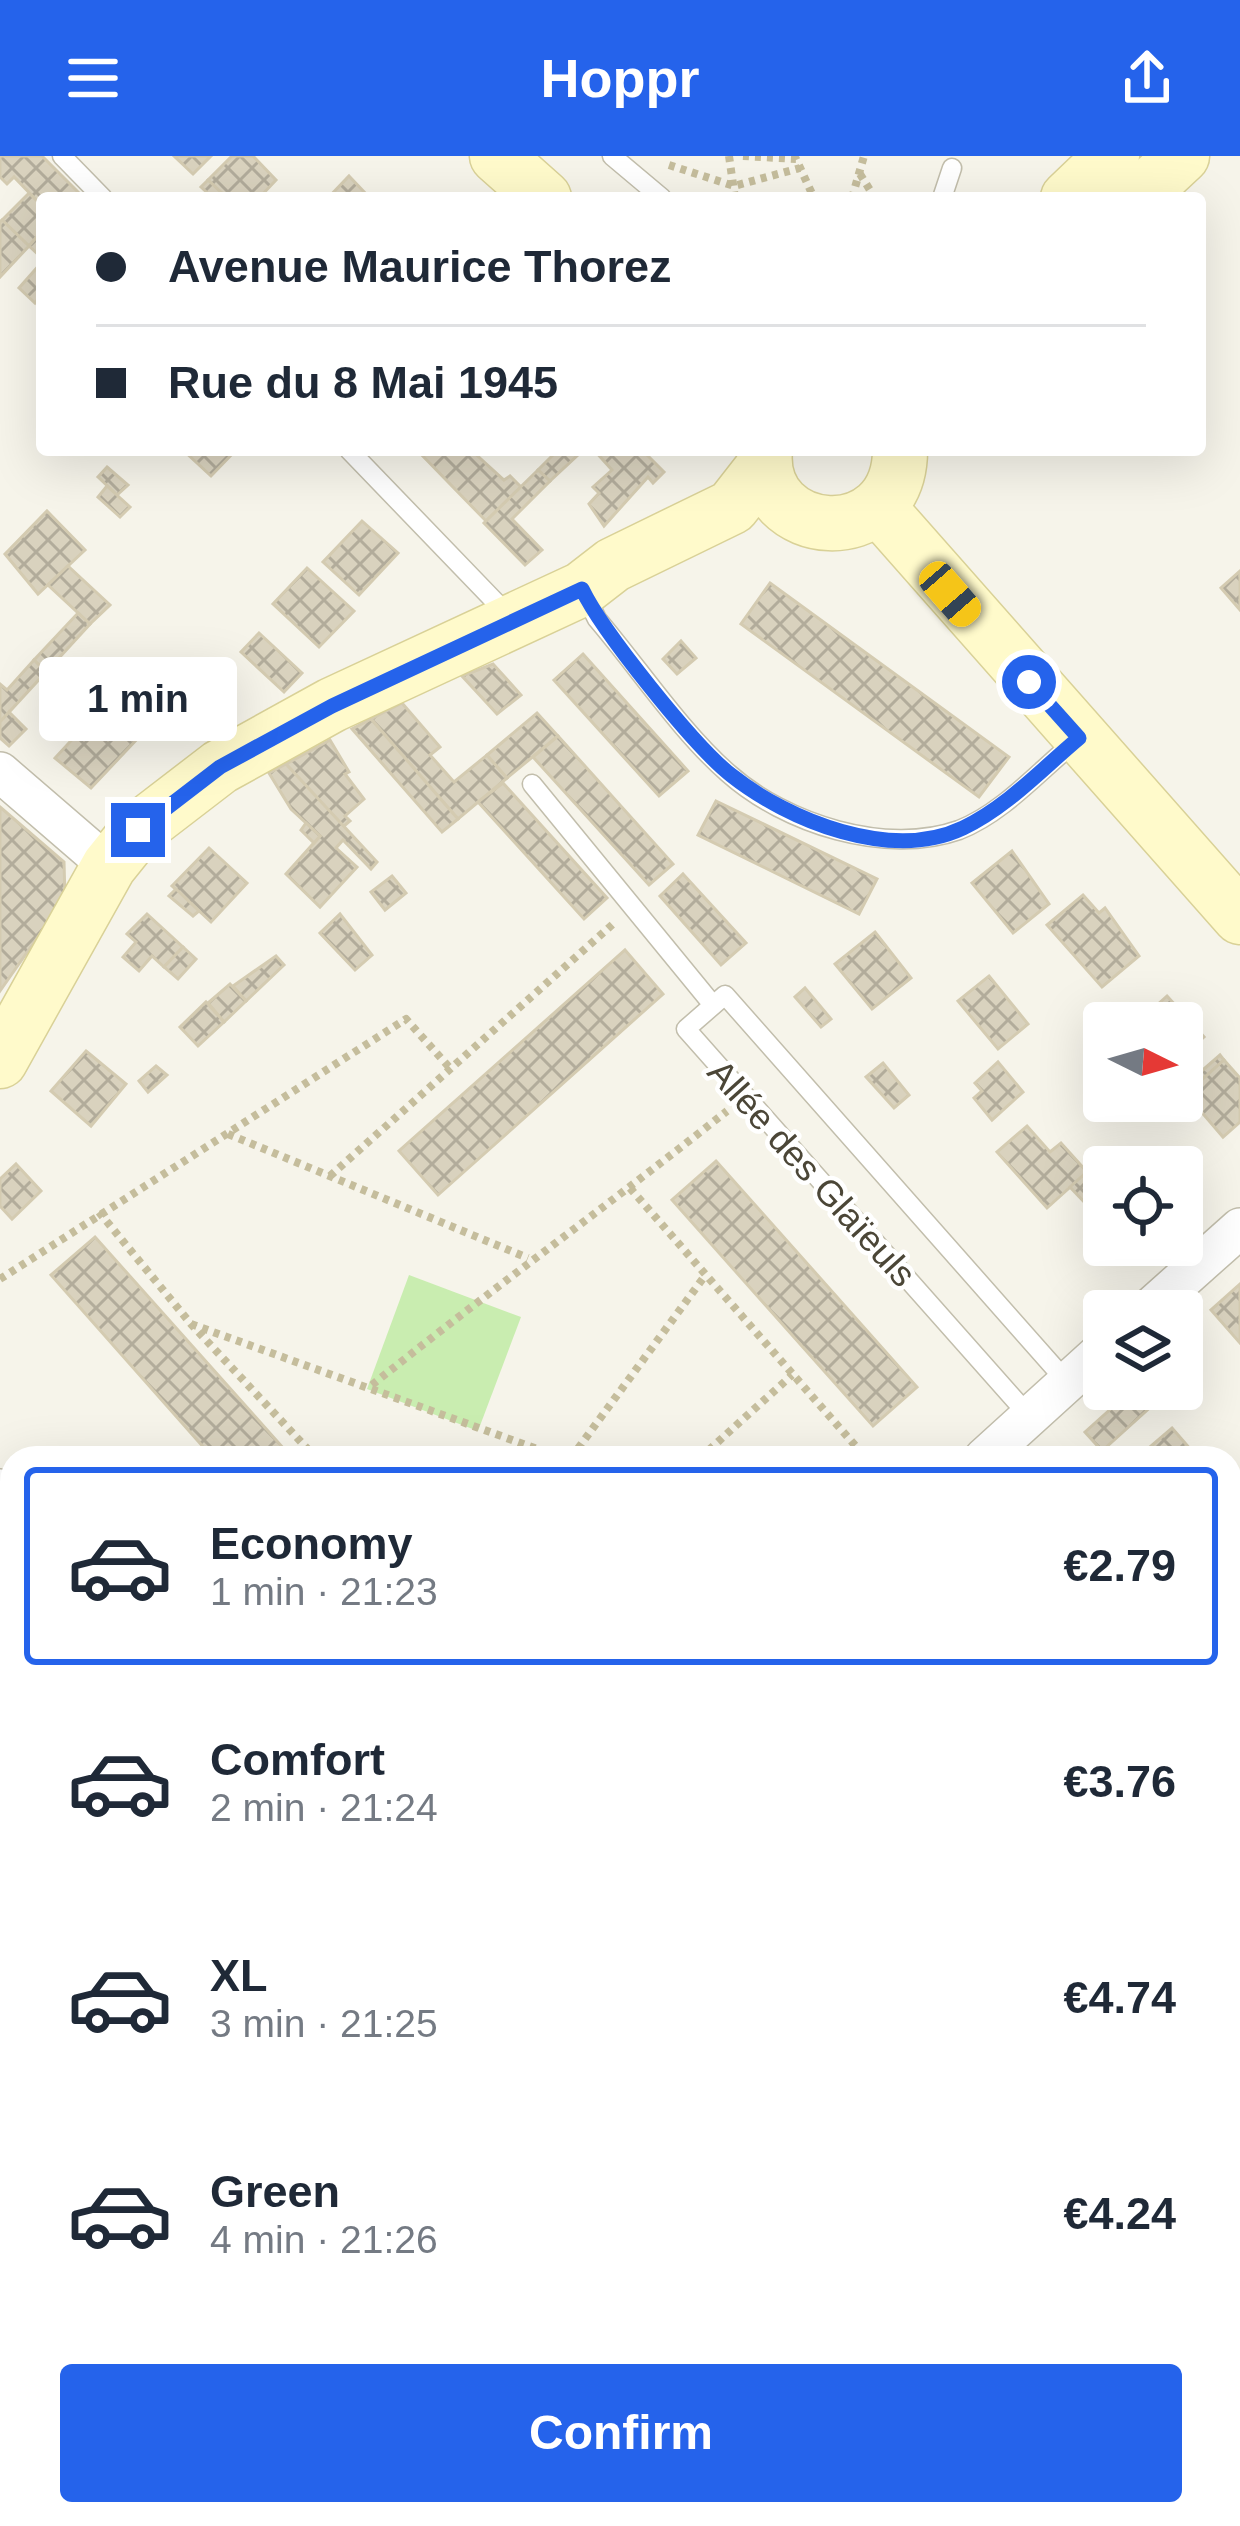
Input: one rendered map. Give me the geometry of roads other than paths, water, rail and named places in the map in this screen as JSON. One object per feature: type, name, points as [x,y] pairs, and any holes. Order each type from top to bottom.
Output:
[{"type":"street","points":[[497,156],[537,192]]},
{"type":"street","points":[[1074,192],[1112,156]]},
{"type":"street","points":[[1143,192],[1182,156]]},
{"type":"street","points":[[765,458],[772,489],[795,514],[840,525],[878,508],[897,478],[899,456]]},
{"type":"street","points":[[0,1061],[109,866],[138,830],[220,767],[332,706],[582,589],[613,565],[732,507],[765,458]]},
{"type":"street","points":[[878,508],[1240,917]]},
{"type":"street","points":[[582,589],[620,585],[710,554],[795,514]]},
{"type":"street","points":[[0,772],[109,866]]},
{"type":"street","points":[[1171,1290],[1240,1228]]},
{"type":"street","points":[[998,1446],[1083,1368]]},
{"type":"lane","points":[[62,156],[97,192]]},
{"type":"lane","points":[[614,158],[655,192]]},
{"type":"lane","points":[[944,192],[952,168]]},
{"type":"lane","points":[[355,456],[511,619]]},
{"type":"lane","points":[[582,589],[597,619],[728,773],[786,811],[841,828],[893,843],[960,830],[1013,795],[1079,738]]},
{"type":"lane","points":[[532,784],[713,1005]]},
{"type":"lane","name":"Allée des Glaïeuls","points":[[1030,1418],[742,1099],[686,1029],[724,995],[1067,1382]]}]
